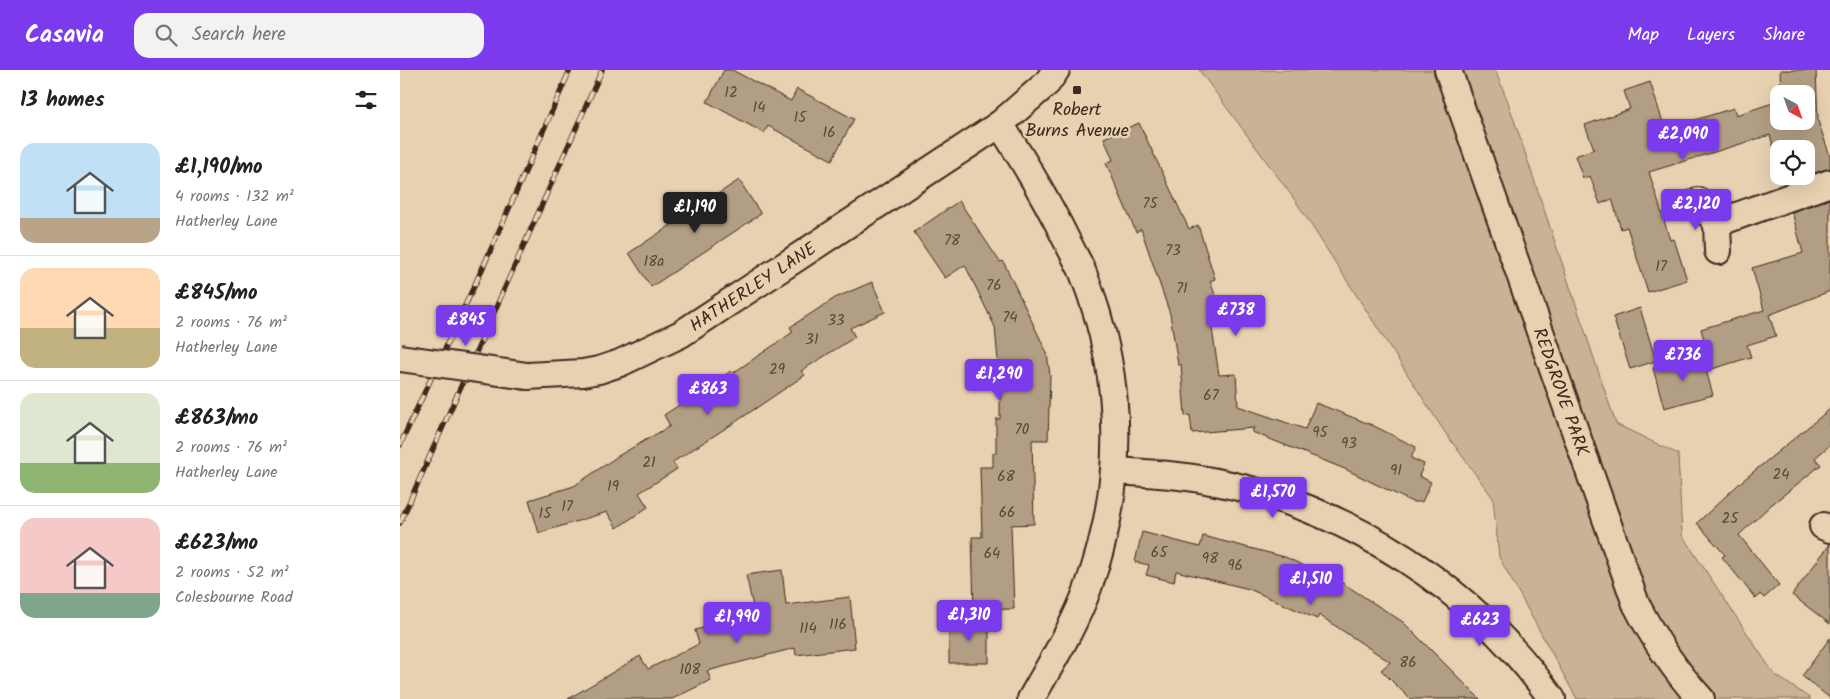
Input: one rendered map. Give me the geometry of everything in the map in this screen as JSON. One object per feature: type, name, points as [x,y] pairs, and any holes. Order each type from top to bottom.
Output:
[{"type":"street","name":"HATHERLEY LANE","points":[[400,358],[527,376],[583,373],[620,363],[681,334],[1000,124],[1046,83],[1056,70]]},
{"type":"street","name":"REDGROVE PARK","points":[[1448,70],[1636,604],[1650,632],[1668,660],[1701,699]]},
{"type":"street","points":[[1000,124],[1040,188],[1082,271],[1107,349],[1114,389],[1115,471],[1100,551],[1088,590],[1071,627],[1031,699]]},
{"type":"street","points":[[1717,223],[1830,183]]},
{"type":"street","points":[[1698,201],[1717,223],[1718,251]]},
{"type":"street","points":[[1115,471],[1181,476],[1218,482],[1255,491],[1340,522],[1386,547],[1429,575],[1470,608],[1508,644],[1552,699]]},
{"type":"shaded area","points":[[1199,70],[1495,70],[1508,102],[1616,424],[1678,454],[1682,535],[1774,674],[1811,699],[1577,699],[1499,557],[1493,498],[1444,431],[1295,200]]},
{"type":"building","points":[[724,70],[732,70],[791,101],[797,89],[854,119],[832,160],[768,126],[764,133],[707,102]]},
{"type":"building","points":[[1780,70],[1816,70],[1818,121],[1830,156],[1830,168],[1815,173],[1815,140],[1771,140],[1770,135],[1649,172],[1670,240],[1674,239],[1687,280],[1648,292],[1627,227],[1621,229],[1612,199],[1600,204],[1590,176],[1583,178],[1575,156],[1594,149],[1585,125],[1630,109],[1624,91],[1650,82],[1665,129],[1734,108],[1736,115],[1770,104],[1770,130],[1815,130],[1815,85],[1781,85]]},
{"type":"building","points":[[1139,123],[1189,229],[1198,225],[1215,279],[1210,281],[1219,306],[1209,309],[1219,375],[1236,374],[1238,406],[1305,429],[1316,403],[1372,425],[1416,447],[1411,458],[1424,464],[1419,476],[1431,482],[1422,502],[1412,502],[1345,469],[1252,432],[1254,428],[1192,433],[1190,415],[1185,416],[1181,364],[1178,365],[1170,314],[1141,229],[1136,232],[1106,163],[1113,160],[1104,138]]},
{"type":"building","points":[[739,180],[761,214],[651,287],[629,253]]},
{"type":"building","points":[[1830,199],[1830,291],[1769,315],[1776,336],[1747,345],[1751,357],[1712,369],[1701,329],[1764,310],[1752,268],[1803,253],[1792,212]]},
{"type":"building","points":[[959,201],[1000,262],[1003,261],[1047,353],[1050,376],[1048,440],[1032,440],[1034,524],[1011,525],[1014,609],[974,610],[972,537],[982,537],[980,467],[993,467],[993,453],[996,453],[996,419],[1000,419],[1000,383],[995,327],[965,265],[945,278],[914,232]]},
{"type":"building","points":[[872,282],[885,312],[850,328],[855,337],[801,371],[805,375],[673,462],[677,469],[639,493],[648,507],[617,528],[607,512],[539,533],[529,500],[574,486],[618,456],[670,426],[664,415],[731,371],[733,373],[793,332],[790,327],[835,298]]},
{"type":"building","points":[[1640,308],[1656,361],[1630,369],[1613,317]]},
{"type":"building","points":[[1702,356],[1713,395],[1664,408],[1653,368]]},
{"type":"building","points":[[1830,409],[1830,445],[1815,458],[1821,465],[1771,505],[1739,535],[1779,585],[1764,598],[1760,594],[1756,599],[1722,557],[1725,555],[1697,523],[1741,482]]},
{"type":"building","points":[[1142,532],[1200,547],[1203,536],[1285,557],[1344,584],[1403,622],[1480,699],[1410,699],[1381,670],[1390,662],[1319,615],[1317,619],[1249,589],[1176,571],[1174,582],[1146,575],[1149,565],[1135,562]]},
{"type":"building","points":[[1830,544],[1830,624],[1792,595]]},
{"type":"building","points":[[782,570],[786,605],[850,597],[855,648],[796,655],[795,648],[707,671],[711,680],[672,699],[568,699],[640,656],[648,669],[699,644],[695,630],[755,615],[746,575]]},
{"type":"building","points":[[949,621],[989,621],[989,663],[949,663]]},
{"type":"building","points":[[1830,638],[1830,698],[1802,676]]},
{"type":"railway","points":[[400,445],[484,265],[570,70]]},
{"type":"railway","points":[[400,523],[602,70]]},
{"type":"place","name":"Robert Burns Avenue","points":[[1077,90]]}]
